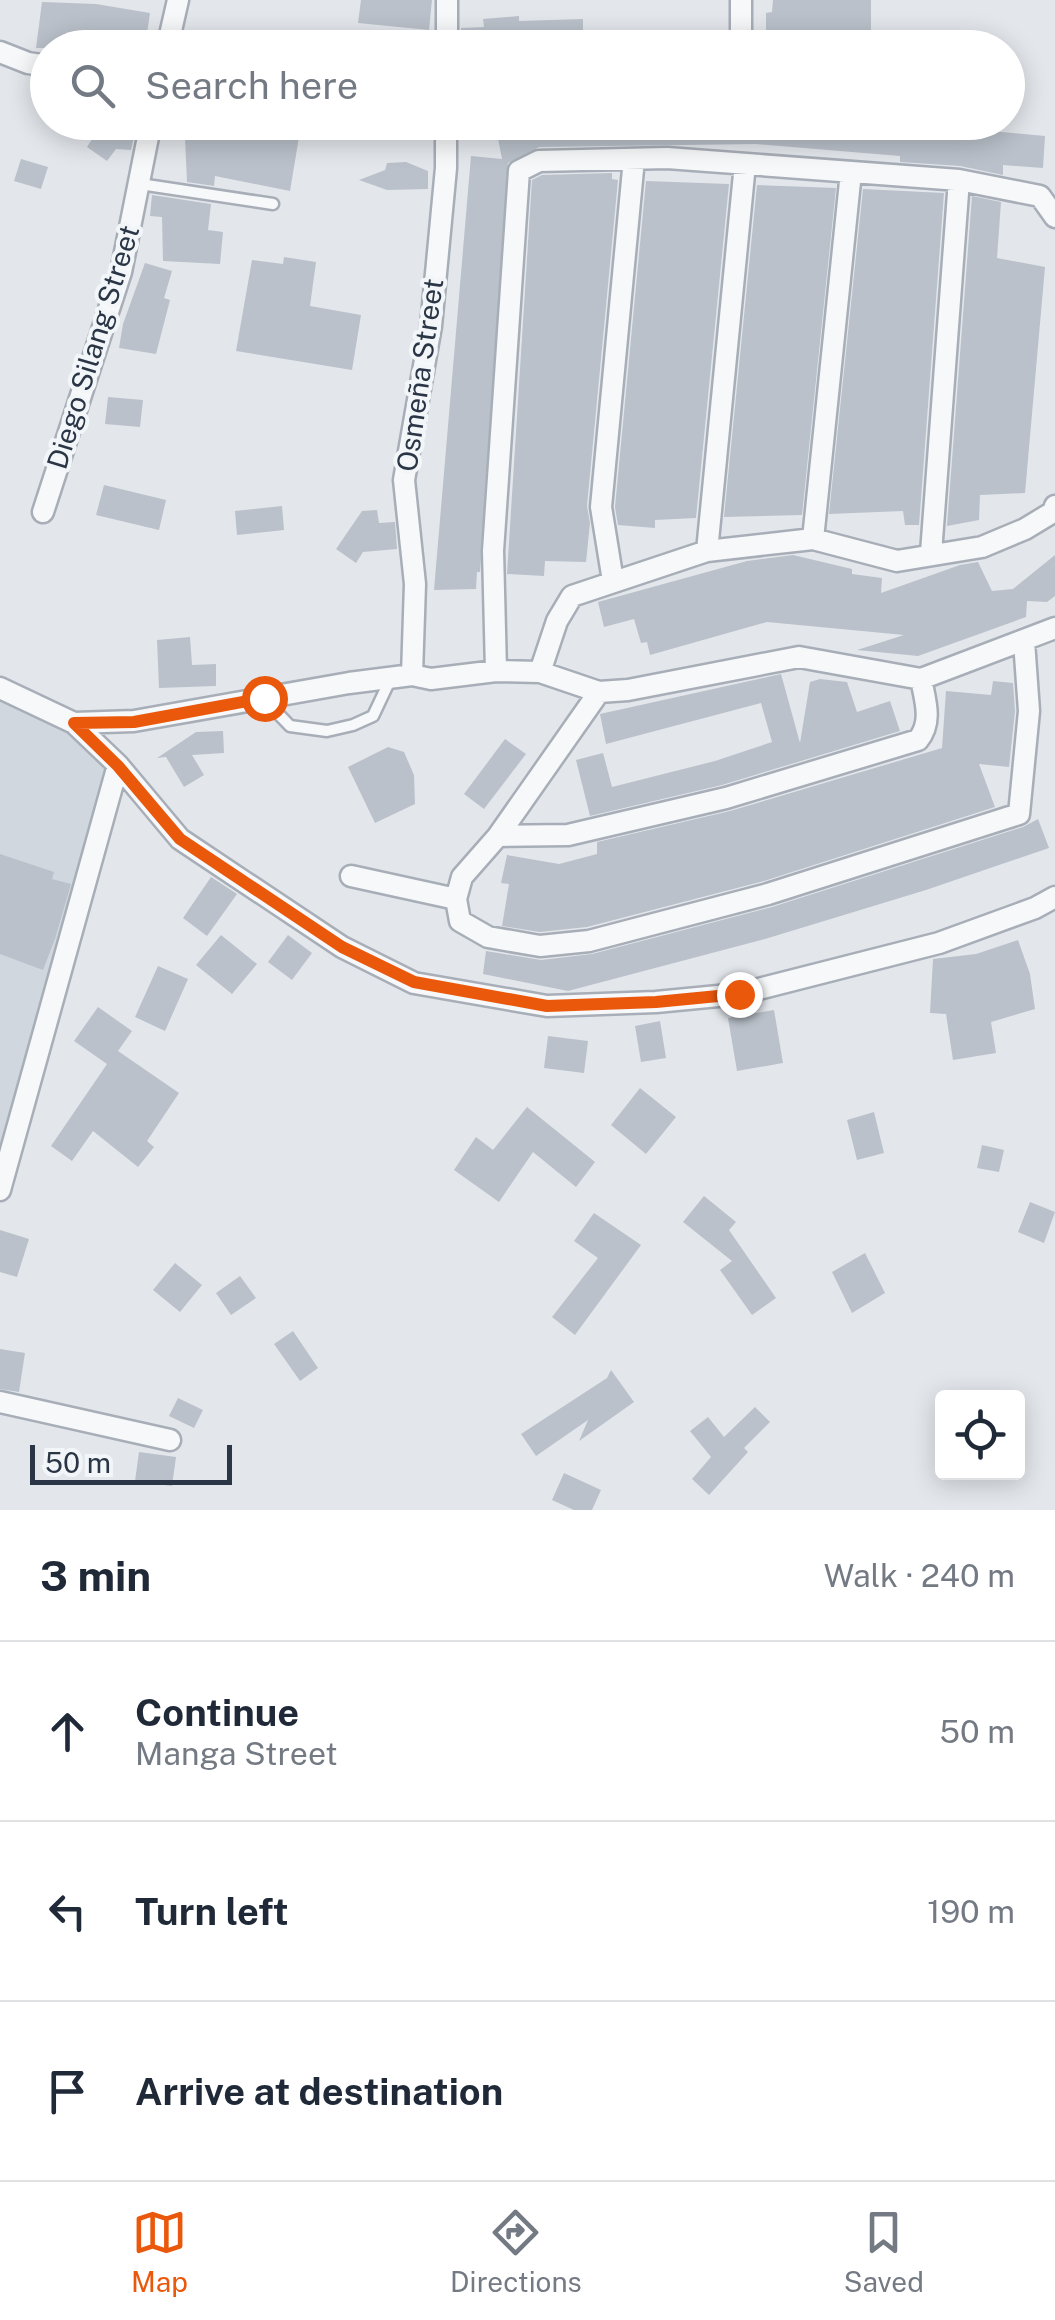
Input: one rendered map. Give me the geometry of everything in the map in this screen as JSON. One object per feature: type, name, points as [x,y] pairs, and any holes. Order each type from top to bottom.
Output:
[{"type":"street","points":[[171,30],[178,0]]},
{"type":"street","points":[[447,30],[448,0]]},
{"type":"street","points":[[741,0],[741,30]]},
{"type":"street","points":[[0,52],[30,63]]},
{"type":"street","name":"Diego Silang Street","points":[[44,512],[121,272],[148,140]]},
{"type":"street","name":"Osmeña Street","points":[[402,677],[412,628],[415,584],[404,480],[431,326],[446,140]]},
{"type":"street","points":[[613,581],[602,508],[634,159]]},
{"type":"street","points":[[496,672],[492,550],[519,171],[539,161],[634,159],[959,180],[1040,196],[1055,217]]},
{"type":"street","points":[[706,550],[745,164]]},
{"type":"street","points":[[812,539],[851,172]]},
{"type":"street","points":[[931,554],[959,180]]},
{"type":"street","points":[[540,672],[557,621],[572,596],[706,550],[812,539],[897,561],[982,547],[1025,529],[1053,512],[1055,506]]},
{"type":"street","points":[[74,723],[134,722],[402,677],[431,679],[496,672],[540,672],[599,692],[628,690],[800,657],[921,679],[1055,628]]},
{"type":"street","points":[[599,692],[498,836],[462,877],[456,899],[460,921],[488,937],[540,946],[589,941],[768,894],[1019,814],[1028,711],[1024,641]]},
{"type":"street","points":[[498,836],[586,831],[726,798],[918,740],[926,730],[927,712],[921,679]]},
{"type":"street","points":[[0,688],[74,723],[118,766],[180,839],[342,947],[414,982],[547,1006],[739,994],[939,943],[1055,897]]},
{"type":"street","points":[[0,1190],[118,766]]},
{"type":"street","points":[[351,876],[456,899]]},
{"type":"street","points":[[0,1402],[170,1440]]},
{"type":"lane","points":[[140,184],[273,204]]},
{"type":"lane","points":[[264,698],[290,726],[326,731],[373,716],[402,677]]},
{"type":"shaded area","points":[[0,691],[30,705],[114,769],[0,1161]]},
{"type":"building","points":[[361,0],[432,0],[429,30],[358,23]]},
{"type":"building","points":[[773,0],[871,0],[871,30],[766,30],[766,13],[772,12]]},
{"type":"building","points":[[42,2],[96,4],[150,13],[148,30],[38,30]]},
{"type":"building","points":[[483,19],[583,19],[583,30],[461,30],[484,27]]},
{"type":"building","points":[[1025,134],[1045,136],[1043,168],[1003,165],[1003,175],[960,166],[900,162],[900,156],[756,144],[539,147],[508,163],[480,572],[476,589],[434,590],[471,156],[502,159],[498,140],[1025,140]]},
{"type":"building","points":[[91,140],[133,140],[131,150],[116,149],[107,161],[87,147]]},
{"type":"building","points":[[185,140],[298,140],[290,191],[215,176],[214,186],[187,182]]},
{"type":"building","points":[[21,159],[48,167],[41,189],[14,181]]},
{"type":"building","points":[[406,162],[428,171],[428,189],[387,190],[359,180],[385,170],[387,163]]},
{"type":"building","points":[[612,173],[612,179],[618,180],[587,506],[590,523],[586,562],[545,561],[544,576],[507,574],[532,180],[542,175]]},
{"type":"building","points":[[646,181],[729,184],[696,518],[655,520],[655,528],[618,525],[615,507]]},
{"type":"building","points":[[757,185],[836,188],[802,515],[724,517]]},
{"type":"building","points":[[863,189],[944,193],[919,525],[905,525],[903,511],[829,514]]},
{"type":"building","points":[[152,195],[211,204],[208,230],[223,232],[220,264],[163,261],[162,217],[150,216]]},
{"type":"building","points":[[972,196],[1001,202],[997,258],[1045,267],[1025,493],[980,495],[979,520],[947,526]]},
{"type":"building","points":[[284,257],[316,262],[310,306],[361,315],[352,370],[236,351],[252,260],[283,264]]},
{"type":"building","points":[[145,263],[172,271],[164,298],[170,300],[156,354],[119,348],[123,324]]},
{"type":"building","points":[[108,397],[143,400],[140,427],[105,424]]},
{"type":"building","points":[[104,485],[166,500],[159,530],[96,515]]},
{"type":"building","points":[[282,506],[284,530],[237,535],[235,511]]},
{"type":"building","points":[[377,510],[379,523],[395,522],[397,549],[363,552],[356,563],[336,549],[362,511]]},
{"type":"building","points":[[793,555],[852,569],[852,574],[882,578],[881,593],[978,562],[992,591],[1013,589],[1055,555],[1055,596],[1047,602],[1027,601],[1026,617],[918,656],[857,650],[904,635],[767,622],[650,655],[647,642],[641,643],[634,619],[604,627],[598,602],[747,561]]},
{"type":"building","points":[[190,637],[192,665],[216,664],[216,686],[159,688],[157,640]]},
{"type":"building","points":[[781,674],[800,743],[810,682],[820,679],[847,682],[857,712],[890,701],[900,731],[722,785],[590,816],[576,760],[603,753],[612,787],[772,742],[761,703],[606,744],[600,714]]},
{"type":"building","points":[[993,681],[1013,683],[1015,711],[1009,767],[979,764],[995,807],[764,881],[587,927],[540,932],[502,926],[509,884],[501,883],[507,855],[559,864],[597,854],[597,842],[730,811],[942,748],[946,691],[991,695]]},
{"type":"building","points":[[223,731],[224,753],[192,755],[204,775],[184,787],[166,757],[157,758],[196,732]]},
{"type":"building","points":[[505,739],[526,754],[484,809],[464,794]]},
{"type":"building","points":[[388,747],[404,752],[414,775],[415,804],[375,823],[348,767]]},
{"type":"building","points":[[1038,819],[1049,848],[765,939],[568,991],[483,974],[486,951],[541,960],[592,954],[772,907]]},
{"type":"building","points":[[0,854],[54,872],[52,879],[71,884],[43,970],[0,954]]},
{"type":"building","points":[[211,877],[237,894],[207,936],[183,918]]},
{"type":"building","points":[[221,935],[257,964],[232,994],[196,965]]},
{"type":"building","points":[[288,935],[312,953],[292,980],[268,962]]},
{"type":"building","points":[[1018,940],[1030,974],[1035,1009],[991,1022],[996,1053],[953,1060],[946,1014],[930,1013],[933,959],[976,954]]},
{"type":"building","points":[[158,966],[188,979],[165,1031],[135,1017]]},
{"type":"building","points":[[98,1007],[132,1031],[118,1051],[179,1093],[147,1141],[154,1147],[138,1167],[93,1131],[72,1161],[51,1146],[107,1064],[74,1041]]},
{"type":"building","points":[[774,1010],[783,1063],[737,1071],[728,1018]]},
{"type":"building","points":[[660,1021],[666,1058],[641,1062],[635,1026]]},
{"type":"building","points":[[548,1036],[588,1041],[584,1073],[544,1068]]},
{"type":"building","points":[[640,1088],[676,1117],[646,1154],[611,1125]]},
{"type":"building","points":[[527,1107],[595,1162],[576,1187],[533,1152],[499,1202],[454,1170],[476,1137],[493,1150]]},
{"type":"building","points":[[874,1112],[884,1153],[857,1160],[847,1120]]},
{"type":"building","points":[[982,1145],[1004,1150],[999,1172],[977,1168]]},
{"type":"building","points":[[704,1196],[736,1222],[729,1230],[776,1298],[752,1315],[720,1270],[732,1261],[683,1222]]},
{"type":"building","points":[[1030,1202],[1055,1212],[1044,1243],[1018,1232]]},
{"type":"building","points":[[594,1213],[641,1245],[575,1335],[552,1317],[598,1258],[574,1241]]},
{"type":"building","points":[[0,1230],[29,1239],[17,1277],[0,1272]]},
{"type":"building","points":[[865,1253],[885,1293],[852,1313],[832,1272]]},
{"type":"building","points":[[175,1263],[202,1285],[180,1312],[153,1290]]},
{"type":"building","points":[[240,1276],[256,1298],[231,1315],[216,1293]]},
{"type":"building","points":[[293,1331],[318,1368],[300,1381],[274,1344]]},
{"type":"building","points":[[0,1349],[25,1353],[19,1392],[0,1389]]},
{"type":"building","points":[[611,1370],[634,1402],[579,1441],[588,1420],[536,1456],[521,1434],[607,1378]]},
{"type":"building","points":[[178,1398],[203,1410],[194,1428],[169,1416]]},
{"type":"building","points":[[755,1407],[770,1422],[744,1448],[748,1452],[709,1495],[692,1479],[711,1457],[690,1431],[708,1417],[724,1437]]},
{"type":"building","points":[[139,1452],[176,1457],[172,1486],[135,1481]]},
{"type":"building","points":[[564,1473],[601,1490],[592,1510],[574,1510],[552,1500]]},
{"type":"route","points":[[264,698],[134,722],[74,723],[118,766],[180,839],[342,947],[414,982],[547,1006],[739,994]]}]
